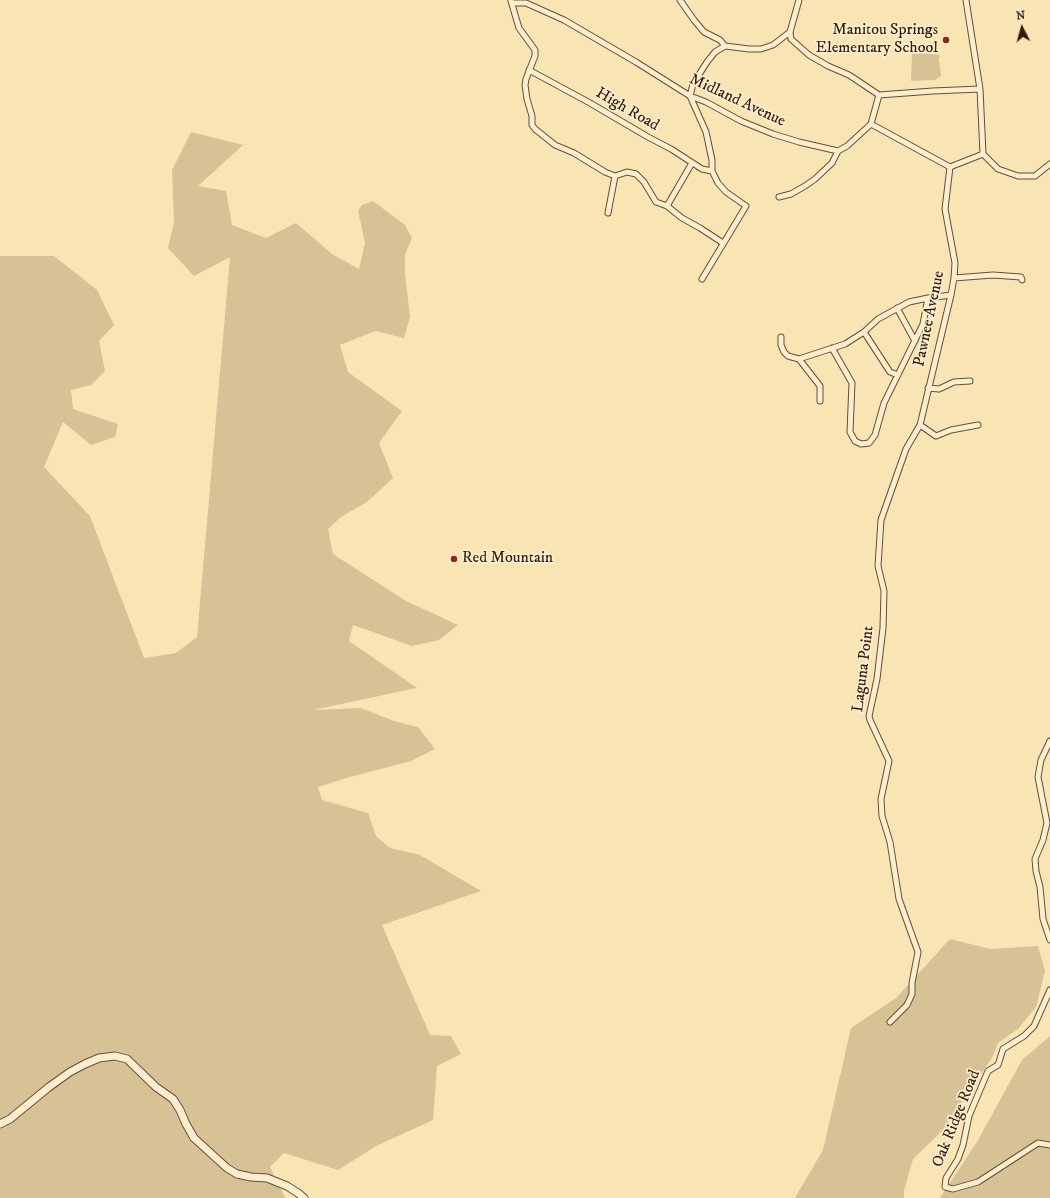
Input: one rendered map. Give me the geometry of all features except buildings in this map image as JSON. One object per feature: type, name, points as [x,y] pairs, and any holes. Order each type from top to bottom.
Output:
[{"type":"street","points":[[680,0],[704,32],[720,40],[725,46]]},
{"type":"street","points":[[799,0],[790,32],[791,39],[809,55],[828,66],[850,75],[879,95],[933,91],[980,90]]},
{"type":"street","points":[[966,0],[980,90],[984,154],[998,169],[1018,176],[1034,176],[1050,164]]},
{"type":"street","points":[[511,1],[519,28],[535,50],[535,56],[526,79],[525,91],[532,116],[532,125],[542,136],[605,172],[615,176],[627,172],[636,174],[644,182],[656,202],[667,206],[682,218],[723,243]]},
{"type":"street","name":"Midland Avenue","points":[[511,1],[526,3],[564,20],[636,62],[690,96],[706,102],[741,121],[799,142],[838,151]]},
{"type":"street","points":[[702,279],[746,206],[726,192],[718,183],[712,171],[712,160],[706,132],[690,96],[693,84],[715,52],[725,46],[761,49],[773,45],[790,32]]},
{"type":"street","name":"High Road","points":[[529,70],[590,103],[648,138],[671,149],[692,164],[702,169],[712,171]]},
{"type":"street","points":[[779,197],[791,194],[815,179],[832,162],[838,151],[847,146],[871,124],[879,95]]},
{"type":"street","points":[[871,124],[950,167],[984,154]]},
{"type":"street","points":[[667,206],[692,164]]},
{"type":"street","name":"Pawnee Avenue","points":[[906,449],[920,425],[954,278],[954,263],[945,209],[950,167]]},
{"type":"street","points":[[608,213],[615,176]]},
{"type":"street","points":[[954,278],[994,275],[1021,276],[1022,280]]},
{"type":"street","points":[[781,337],[781,345],[784,352],[788,356],[799,359],[845,344],[864,332],[878,319],[909,302],[951,295]]},
{"type":"street","points":[[832,348],[852,383],[850,432],[855,441],[861,444],[869,443],[875,435],[884,403],[923,324],[928,298]]},
{"type":"street","points":[[897,308],[915,340]]},
{"type":"street","points":[[864,332],[890,372],[898,375]]},
{"type":"street","points":[[799,359],[820,386],[820,401]]},
{"type":"street","points":[[928,388],[939,389],[954,382],[970,381]]},
{"type":"street","points":[[920,425],[936,436],[950,430],[978,425]]},
{"type":"street","name":"Laguna Point","points":[[890,1022],[907,1005],[912,994],[918,952],[900,899],[890,842],[882,816],[881,799],[889,761],[869,716],[877,679],[883,628],[884,591],[878,566],[881,520],[906,449]]},
{"type":"street","points":[[1050,741],[1041,760],[1038,777],[1047,824],[1043,840],[1035,859],[1036,872],[1040,887],[1043,919],[1050,940]]},
{"type":"street","name":"Oak Ridge Road","points":[[1050,990],[1034,1026],[1024,1036],[1002,1049],[998,1065],[988,1071],[969,1116],[963,1145],[958,1159],[946,1178],[945,1187],[953,1189],[978,1182],[1038,1143],[1050,1145]]},
{"type":"street","points":[[0,1124],[10,1119],[70,1072],[99,1058],[116,1056],[127,1059],[156,1087],[173,1099],[194,1138],[227,1168],[237,1174],[267,1178],[287,1186],[304,1198]]},
{"type":"shaded area","points":[[912,52],[940,55],[939,60],[941,76],[935,80],[911,81]]},
{"type":"shaded area","points":[[191,132],[243,145],[198,186],[226,191],[232,225],[266,238],[296,223],[332,254],[359,269],[365,243],[358,211],[362,205],[373,201],[405,225],[412,238],[405,255],[405,274],[410,317],[404,338],[375,331],[340,345],[348,372],[402,411],[379,443],[393,478],[367,502],[341,517],[328,529],[333,554],[406,601],[458,625],[439,640],[412,646],[353,625],[349,641],[417,688],[313,710],[361,708],[394,721],[418,727],[435,749],[411,761],[318,787],[322,800],[368,813],[376,836],[390,848],[420,855],[481,891],[382,925],[430,1035],[451,1036],[461,1054],[437,1066],[433,1120],[376,1146],[338,1170],[284,1153],[270,1167],[285,1198],[0,1198],[0,256],[54,256],[97,290],[114,325],[99,341],[105,371],[91,385],[71,390],[73,409],[118,424],[115,437],[91,445],[63,422],[44,467],[90,516],[144,658],[176,653],[197,637],[230,257],[194,276],[168,248],[174,222],[172,170]]},
{"type":"shaded area","points":[[950,939],[990,949],[1038,946],[1045,971],[1036,1007],[1018,1029],[998,1043],[992,1058],[943,1130],[913,1159],[904,1190],[904,1198],[795,1198],[823,1150],[851,1028],[896,998]]},
{"type":"shaded area","points":[[1050,1036],[1050,1198],[940,1198],[978,1140],[1022,1060]]},
{"type":"place","name":"Manitou Springs Elementary School","points":[[946,40]]},
{"type":"place","name":"Red Mountain","points":[[454,559]]}]
